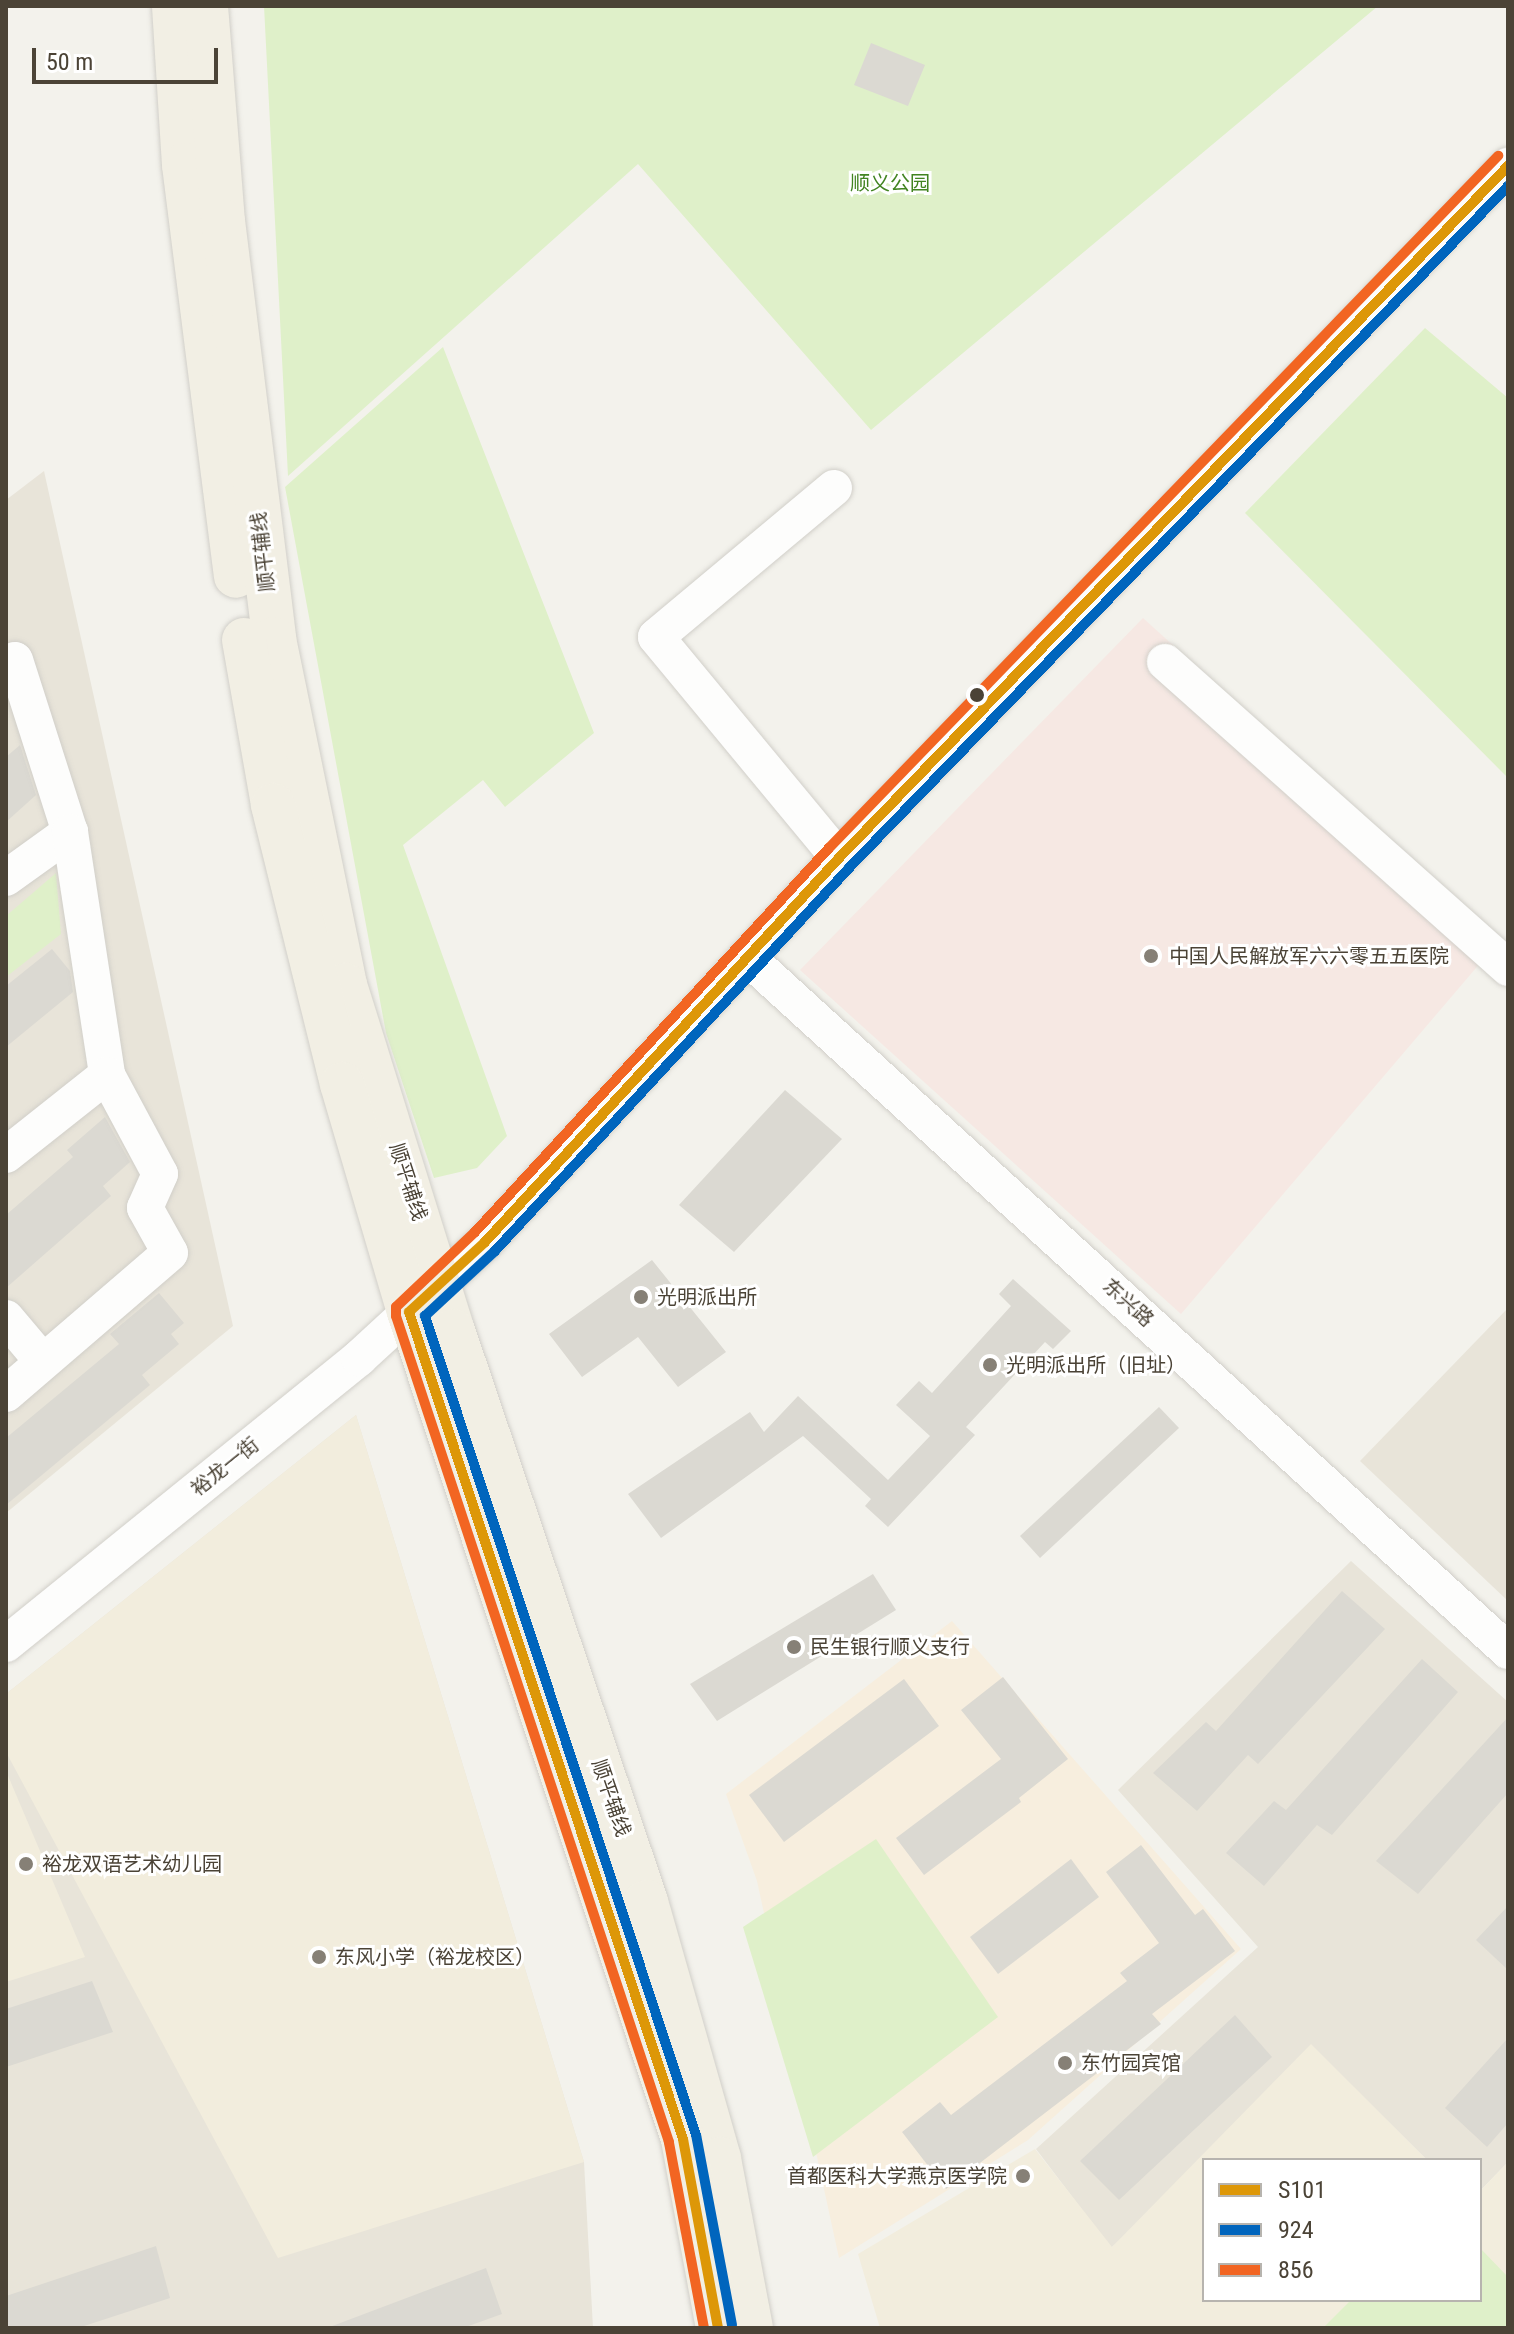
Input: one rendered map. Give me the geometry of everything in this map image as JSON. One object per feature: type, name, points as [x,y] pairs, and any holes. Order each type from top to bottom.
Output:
[{"type":"main road","name":"顺平辅线","points":[[174,6],[187,195],[242,625],[273,805],[342,1084],[646,1902],[719,2159],[751,2328]]},
{"type":"main road","name":"顺平辅线","points":[[206,6],[223,221],[274,639],[345,985],[424,1298],[683,2139],[718,2328]]},
{"type":"street","name":"裕龙一街","points":[[6,1644],[359,1358],[485,1242],[839,858],[1508,166]]},
{"type":"street","points":[[834,488],[656,637],[839,858]]},
{"type":"street","points":[[6,667],[15,660],[70,832],[107,1075],[160,1174],[145,1208],[170,1253],[6,1394]]},
{"type":"street","points":[[1165,662],[1508,968]]},
{"type":"street","points":[[6,878],[70,832]]},
{"type":"street","name":"东兴路","points":[[747,957],[1508,1651]]},
{"type":"street","points":[[6,1155],[107,1075]]},
{"type":"street","points":[[6,1318],[43,1362]]},
{"type":"shaded area","points":[[44,471],[233,1326],[6,1513],[6,500]]},
{"type":"shaded area","name":"中国人民解放军六六零五五医院","points":[[1143,618],[1499,941],[1181,1314],[800,970]]},
{"type":"shaded area","points":[[1508,1308],[1508,1601],[1360,1461]]},
{"type":"shaded area","name":"东风小学（裕龙校区）","points":[[356,1415],[584,2162],[593,2328],[6,2328],[6,1694]]},
{"type":"shaded area","name":"东风小学（裕龙校区）","points":[[356,1415],[584,2162],[278,2258],[6,1752],[6,1694]]},
{"type":"shaded area","points":[[1351,1561],[1508,1702],[1508,2162],[1482,2189],[1482,2158],[1425,2158],[1321,2055],[1209,2158],[1202,2158],[1202,2164],[1111,2248],[1036,2149],[1258,1947],[1118,1790]]},
{"type":"shaded area","name":"东竹园宾馆","points":[[952,1621],[1241,1949],[1028,2140],[839,2258],[757,1881],[726,1794]]},
{"type":"shaded area","name":"裕龙双语艺术幼儿园","points":[[6,1771],[85,1957],[6,1982]]},
{"type":"shaded area","name":"首都医科大学燕京医学院","points":[[1311,2044],[1425,2158],[1202,2158],[1202,2302],[1482,2302],[1482,2189],[1508,2162],[1508,2328],[880,2328],[858,2254],[1035,2149],[1112,2247]]},
{"type":"green space","name":"顺义公园","points":[[264,6],[1378,6],[871,430],[638,164],[288,476]]},
{"type":"green space","points":[[1425,328],[1508,398],[1508,778],[1245,513]]},
{"type":"green space","points":[[443,347],[594,733],[505,807],[483,780],[403,845],[507,1136],[477,1168],[434,1178],[386,1033],[285,487]]},
{"type":"green space","points":[[56,873],[61,934],[6,977],[6,916]]},
{"type":"green space","points":[[876,1839],[998,2017],[813,2157],[743,1927]]},
{"type":"green space","points":[[1482,2250],[1508,2277],[1508,2328],[1323,2328],[1349,2302],[1482,2302]]},
{"type":"building","points":[[871,43],[925,65],[908,106],[854,85]]},
{"type":"building","points":[[20,745],[36,795],[6,822],[6,757]]},
{"type":"building","points":[[52,949],[70,971],[73,992],[6,1047],[6,986]]},
{"type":"building","points":[[785,1090],[842,1139],[734,1252],[679,1205]]},
{"type":"building","points":[[105,1117],[130,1162],[103,1186],[111,1196],[6,1288],[6,1215],[73,1157],[67,1150]]},
{"type":"building","name":"光明派出所","points":[[652,1260],[726,1352],[678,1387],[638,1337],[582,1377],[549,1334]]},
{"type":"building","points":[[1013,1279],[1071,1331],[1053,1349],[1045,1342],[966,1427],[975,1435],[888,1527],[865,1506],[871,1499],[803,1436],[661,1538],[628,1494],[750,1412],[764,1432],[798,1396],[888,1480],[930,1436],[896,1405],[919,1381],[932,1393],[1011,1306],[999,1294]]},
{"type":"building","points":[[159,1293],[184,1323],[171,1334],[179,1344],[142,1375],[150,1385],[6,1505],[6,1438],[119,1344],[110,1334]]},
{"type":"building","points":[[1159,1407],[1179,1428],[1040,1558],[1020,1536]]},
{"type":"building","name":"民生银行顺义支行","points":[[873,1574],[896,1610],[717,1721],[690,1684]]},
{"type":"building","points":[[1342,1591],[1385,1629],[1258,1764],[1248,1755],[1197,1811],[1153,1773],[1206,1722],[1216,1731]]},
{"type":"building","points":[[1422,1659],[1458,1692],[1332,1835],[1317,1825],[1264,1886],[1226,1853],[1274,1801],[1286,1810]]},
{"type":"building","points":[[1003,1677],[1068,1759],[1019,1798],[1021,1802],[924,1875],[896,1838],[1001,1759],[961,1710]]},
{"type":"building","points":[[904,1679],[939,1726],[784,1842],[749,1795]]},
{"type":"building","points":[[1508,1717],[1508,1793],[1418,1894],[1376,1861]]},
{"type":"building","name":"东竹园宾馆","points":[[1141,1845],[1195,1915],[1203,1909],[1235,1951],[1152,2014],[1161,2024],[946,2189],[902,2132],[940,2102],[951,2115],[1127,1981],[1120,1973],[1159,1943],[1106,1872]]},
{"type":"building","points":[[1071,1859],[1099,1897],[998,1974],[970,1937]]},
{"type":"building","points":[[1508,1906],[1508,1970],[1476,1940]]},
{"type":"building","points":[[92,1981],[113,2032],[6,2067],[6,2009]]},
{"type":"building","points":[[1235,2015],[1272,2057],[1119,2200],[1080,2161]]},
{"type":"building","points":[[1508,2038],[1508,2123],[1487,2147],[1445,2108]]},
{"type":"building","points":[[156,2246],[170,2298],[78,2328],[6,2328],[6,2296]]},
{"type":"building","points":[[486,2268],[502,2314],[463,2328],[327,2328]]},
{"type":"transit line","name":"856","points":[[704,2328],[669,2142],[396,1316],[396,1307],[475,1232],[829,848],[1498,156]]},
{"type":"transit line","name":"S101","points":[[718,2328],[683,2139],[409,1312],[485,1242],[839,858],[1508,166]]},
{"type":"transit line","name":"924","points":[[732,2325],[696,2135],[425,1316],[495,1251],[849,868],[1508,186]]},
{"type":"place","name":"中国人民解放军六六零五五医院","points":[[1151,956]]},
{"type":"place","name":"光明派出所","points":[[641,1297]]},
{"type":"place","name":"光明派出所（旧址）","points":[[990,1365]]},
{"type":"place","name":"民生银行顺义支行","points":[[794,1647]]},
{"type":"place","name":"裕龙双语艺术幼儿园","points":[[26,1864]]},
{"type":"place","name":"东风小学（裕龙校区）","points":[[319,1957]]},
{"type":"place","name":"东竹园宾馆","points":[[1065,2063]]},
{"type":"place","name":"首都医科大学燕京医学院","points":[[1023,2176]]}]
